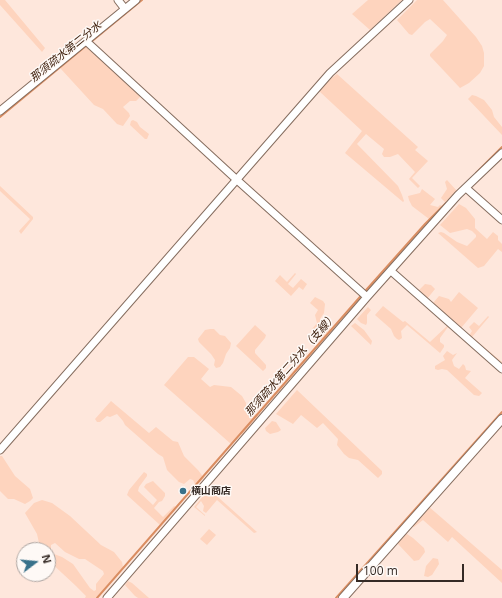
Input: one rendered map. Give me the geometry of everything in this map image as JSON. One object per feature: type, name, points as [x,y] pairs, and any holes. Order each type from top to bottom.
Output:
[{"type":"street","points":[[118,0],[125,9]]},
{"type":"street","points":[[0,111],[136,0]]},
{"type":"street","points":[[0,450],[330,73],[410,0]]},
{"type":"street","points":[[86,41],[367,297]]},
{"type":"street","points":[[107,598],[367,297],[466,188],[502,153]]},
{"type":"street","points":[[466,188],[502,220]]},
{"type":"street","points":[[391,271],[502,369]]},
{"type":"street","points":[[343,598],[502,419]]},
{"type":"shaded area","points":[[0,0],[5,0],[45,48],[42,52],[0,5]]},
{"type":"shaded area","points":[[368,0],[402,0],[370,30],[352,14]]},
{"type":"shaded area","points":[[417,0],[443,0],[476,37],[482,46],[484,53],[484,66],[480,73],[469,83],[460,88],[430,56],[430,54],[447,35],[430,19],[412,35],[409,34],[397,20]]},
{"type":"shaded area","points":[[85,45],[90,46],[141,96],[136,101],[130,101],[123,107],[130,116],[123,126],[117,124],[103,109],[94,105],[61,69],[61,64]]},
{"type":"shaded area","points":[[337,74],[418,147],[415,150],[428,161],[412,178],[420,186],[418,188],[409,179],[415,172],[398,154],[390,157],[384,157],[382,154],[384,149],[366,134],[357,144],[398,186],[404,201],[403,202],[345,153],[362,131],[319,91],[324,84]]},
{"type":"shaded area","points":[[472,95],[484,100],[492,110],[494,117],[502,127],[502,135],[468,99]]},
{"type":"shaded area","points":[[133,120],[149,134],[147,139],[145,139],[130,125],[131,121]]},
{"type":"shaded area","points":[[447,180],[457,191],[446,203],[441,198],[447,189],[445,182]]},
{"type":"shaded area","points":[[0,186],[33,217],[21,234],[19,231],[30,219],[0,191]]},
{"type":"shaded area","points":[[422,189],[435,199],[430,205],[438,207],[440,205],[442,206],[429,219],[412,206],[408,196],[420,193]]},
{"type":"shaded area","points":[[459,204],[466,208],[475,219],[475,228],[487,239],[493,232],[498,236],[498,240],[502,244],[502,252],[498,249],[484,266],[478,268],[438,233],[444,233],[457,242],[467,246],[476,237],[472,231],[467,229],[450,233],[440,225]]},
{"type":"shaded area","points":[[295,273],[296,274],[288,284],[293,288],[301,279],[307,284],[303,290],[299,287],[291,296],[275,281],[280,275],[287,282]]},
{"type":"shaded area","points":[[425,284],[431,285],[435,289],[427,299],[418,291]]},
{"type":"shaded area","points":[[459,292],[478,308],[461,328],[433,303],[439,296],[449,299],[451,302]]},
{"type":"shaded area","points":[[315,297],[323,301],[325,304],[324,313],[320,319],[330,329],[322,339],[312,329],[317,323],[315,315],[318,310],[310,303]]},
{"type":"shaded area","points":[[383,306],[403,322],[405,321],[430,342],[447,326],[448,327],[440,338],[440,342],[444,345],[444,347],[440,353],[407,325],[401,331],[402,338],[399,340],[397,339],[391,329],[375,315]]},
{"type":"shaded area","points":[[368,307],[371,310],[367,315],[366,325],[357,319]]},
{"type":"shaded area","points":[[488,316],[489,317],[472,337],[502,362],[502,365],[469,336],[472,331],[469,327],[474,322],[479,326]]},
{"type":"shaded area","points":[[355,323],[364,330],[372,341],[371,345],[351,326]]},
{"type":"shaded area","points":[[255,325],[266,335],[255,350],[255,353],[266,365],[266,368],[263,371],[236,346]]},
{"type":"shaded area","points":[[214,329],[220,335],[225,336],[231,343],[223,363],[220,367],[216,368],[214,365],[215,360],[198,339],[205,330]]},
{"type":"shaded area","points":[[447,351],[453,355],[457,353],[452,360],[454,366],[459,369],[463,364],[466,370],[471,371],[465,378],[482,393],[479,396],[474,395],[447,370],[435,369],[435,366],[445,360],[443,356]]},
{"type":"shaded area","points":[[188,357],[194,357],[209,369],[201,379],[210,387],[214,385],[231,387],[242,396],[246,403],[246,413],[248,415],[252,411],[256,412],[258,416],[243,434],[239,435],[231,444],[164,385]]},
{"type":"shaded area","points":[[297,390],[382,471],[382,474],[378,478],[358,460],[349,458],[344,454],[337,445],[338,439],[323,423],[317,428],[301,415],[293,424],[276,414]]},
{"type":"shaded area","points":[[111,401],[149,433],[156,427],[173,441],[178,442],[184,456],[204,478],[199,483],[195,484],[193,480],[190,479],[184,484],[179,482],[167,470],[163,457],[125,425],[117,414],[110,417],[107,416],[100,422],[97,422],[95,419]]},
{"type":"shaded area","points":[[272,421],[276,422],[281,430],[270,434],[265,428]]},
{"type":"shaded area","points":[[0,456],[2,456],[15,476],[30,489],[33,498],[25,504],[14,499],[8,499],[0,491]]},
{"type":"shaded area","points":[[144,472],[147,476],[139,487],[138,491],[153,505],[157,500],[144,487],[146,484],[153,481],[165,493],[162,501],[159,502],[154,508],[163,517],[174,506],[176,507],[160,525],[127,495],[129,490]]},
{"type":"shaded area","points":[[209,489],[257,532],[254,533],[217,500],[206,513],[203,511],[204,506],[201,501],[196,507],[205,516],[194,507]]},
{"type":"shaded area","points":[[42,500],[52,503],[70,516],[101,545],[114,552],[122,562],[123,567],[96,598],[85,598],[86,596],[56,567],[56,555],[73,564],[90,588],[94,591],[96,590],[96,584],[104,574],[103,571],[85,559],[79,559],[65,552],[56,544],[56,542],[39,542],[37,534],[25,513],[34,503]]},
{"type":"shaded area","points":[[428,506],[502,570],[502,583],[452,537],[448,542],[423,520],[414,527],[412,526]]},
{"type":"shaded area","points":[[209,529],[216,535],[207,545],[200,539]]},
{"type":"shaded area","points":[[404,534],[407,534],[413,538],[424,548],[425,552],[419,560],[414,561],[398,544],[398,540]]},
{"type":"shaded area","points":[[433,558],[438,559],[439,564],[432,575],[428,577],[424,576],[426,566]]},
{"type":"shaded area","points":[[128,581],[149,598],[138,598],[135,596],[125,585]]},
{"type":"waterway","name":"那須疏水第二分水","points":[[91,42],[142,0]]},
{"type":"waterway","name":"那須疏水第二分水","points":[[0,117],[87,45]]},
{"type":"waterway","name":"那須疏水第二分水（支線）","points":[[476,173],[502,147]]},
{"type":"waterway","name":"那須疏水第二分水（支線）","points":[[97,598],[359,298],[425,224],[446,203]]},
{"type":"waterway","name":"那須疏水第二分水（支線）","points":[[336,598],[502,412]]},
{"type":"place","name":"横山商店","points":[[183,491]]}]
